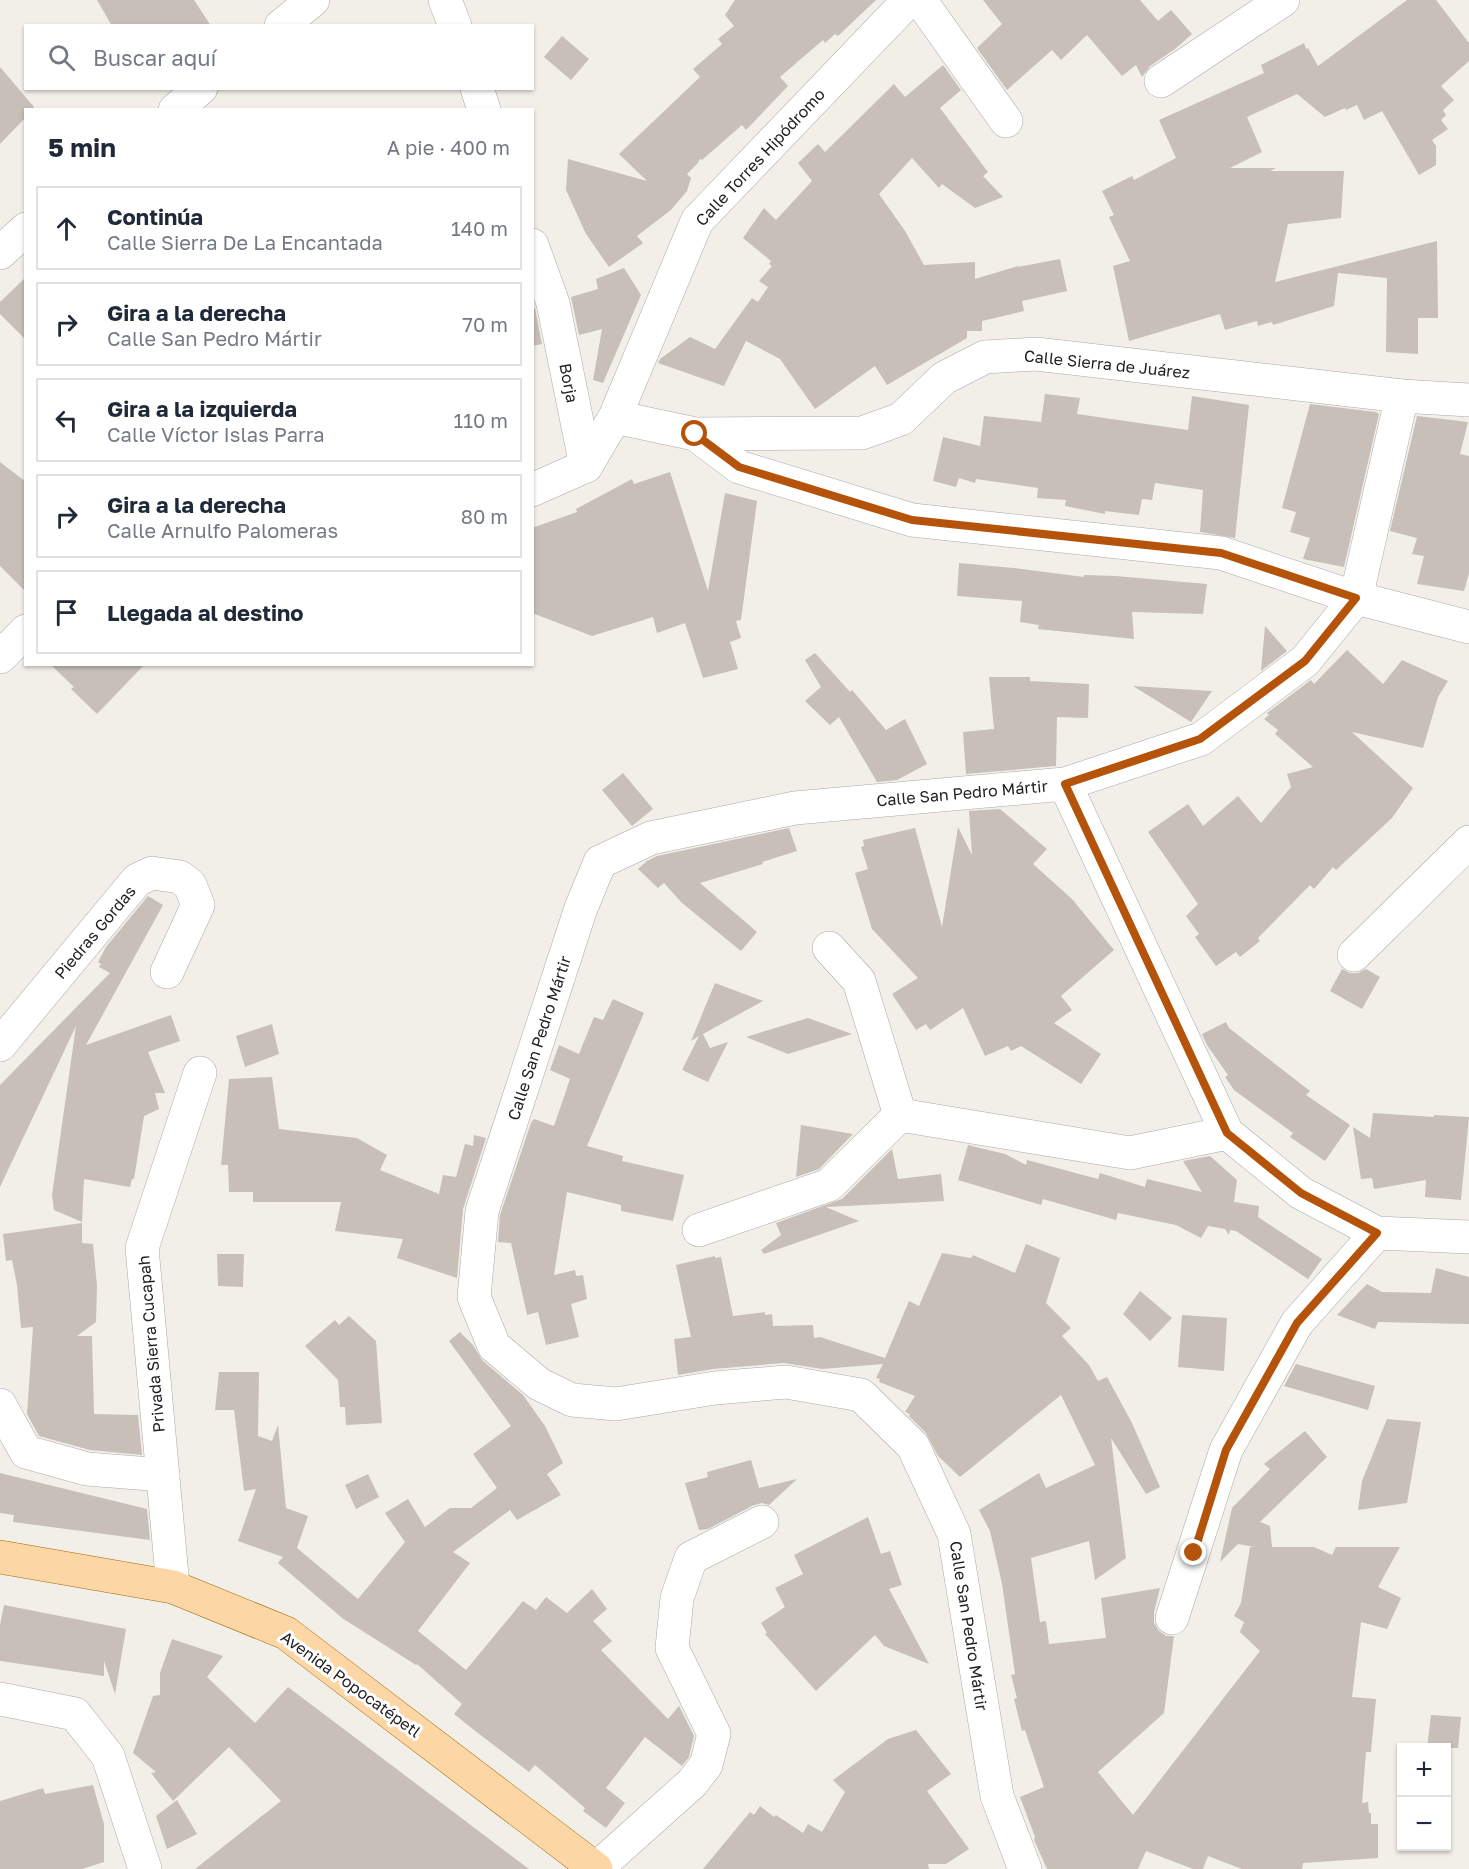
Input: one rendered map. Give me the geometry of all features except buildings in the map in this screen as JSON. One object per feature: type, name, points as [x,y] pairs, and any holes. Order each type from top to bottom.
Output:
[{"type":"main road","name":"Avenida Popocatépetl","points":[[0,1557],[172,1587],[286,1633],[596,1869]]},
{"type":"street","points":[[283,24],[313,0]]},
{"type":"street","points":[[446,0],[453,24]]},
{"type":"street","name":"Calle Torres Hipódromo","points":[[586,466],[615,417],[697,220],[909,0]]},
{"type":"street","points":[[920,0],[1006,122]]},
{"type":"street","points":[[1161,81],[1246,10],[1283,0]]},
{"type":"street","points":[[478,90],[483,108]]},
{"type":"street","points":[[0,253],[24,231]]},
{"type":"street","name":"Borja","points":[[534,251],[553,303],[586,466]]},
{"type":"street","name":"Calle Sierra de Juárez","points":[[695,434],[862,433],[901,419],[944,378],[985,357],[1036,354],[1402,396],[1469,400]]},
{"type":"street","name":"Calle San Pedro Mártir","points":[[1025,1869],[997,1796],[954,1534],[913,1446],[861,1395],[786,1382],[715,1388],[616,1404],[572,1400],[539,1384],[494,1346],[474,1297],[482,1211],[581,908],[600,862],[651,838],[795,808],[1065,784],[1200,739],[1305,661],[1356,598],[1402,396]]},
{"type":"street","points":[[615,417],[695,434],[739,467],[912,520],[1221,553],[1356,598],[1469,627]]},
{"type":"street","points":[[534,489],[586,466]]},
{"type":"street","points":[[0,657],[24,633]]},
{"type":"street","points":[[1065,784],[1227,1133],[1301,1193],[1377,1233],[1469,1237]]},
{"type":"street","points":[[1354,955],[1469,842]]},
{"type":"street","name":"Piedras Gordas","points":[[0,1045],[138,880],[152,873],[180,877],[190,885],[198,905],[167,972]]},
{"type":"street","points":[[829,948],[859,981],[900,1115]]},
{"type":"street","name":"Privada Sierra Cucapah","points":[[172,1587],[142,1248],[200,1073]]},
{"type":"street","points":[[900,1115],[1130,1153],[1227,1133]]},
{"type":"street","points":[[699,1230],[829,1185],[900,1115]]},
{"type":"street","points":[[1172,1618],[1226,1450],[1297,1323],[1377,1233]]},
{"type":"street","points":[[0,1405],[26,1452],[87,1469],[163,1475]]},
{"type":"street","points":[[596,1869],[692,1783],[706,1765],[714,1734],[672,1648],[677,1598],[691,1558],[762,1522]]},
{"type":"street","points":[[0,1699],[75,1714],[108,1756],[145,1869]]},
{"type":"route","points":[[695,434],[739,467],[912,520],[1221,553],[1356,598],[1305,661],[1200,739],[1065,784],[1227,1133],[1301,1193],[1377,1233],[1297,1323],[1226,1450],[1194,1553]]}]
